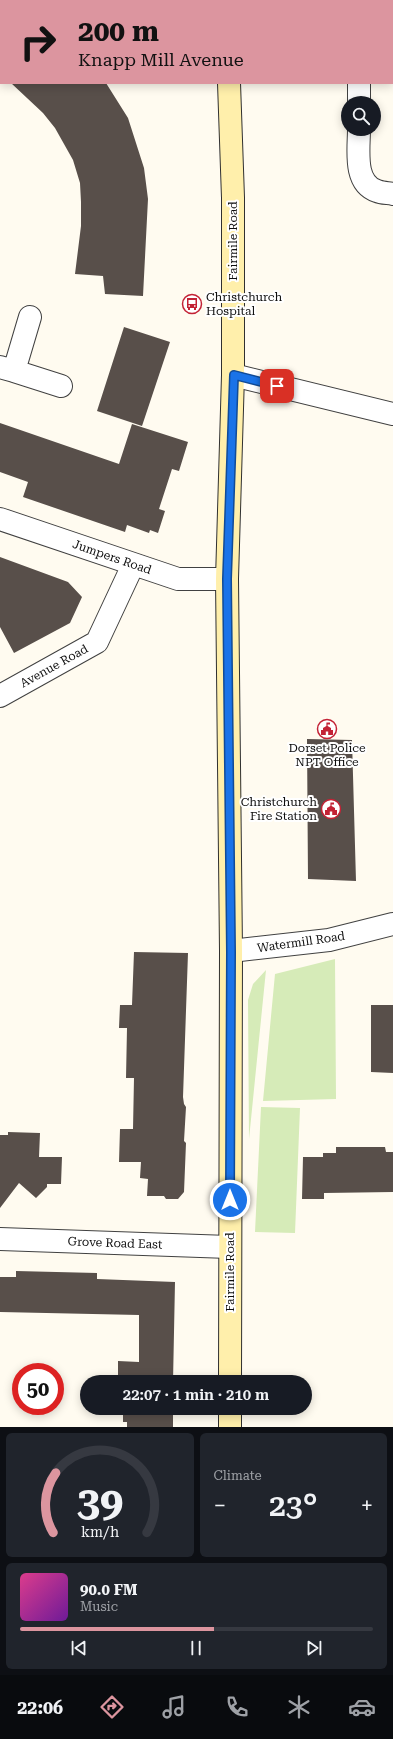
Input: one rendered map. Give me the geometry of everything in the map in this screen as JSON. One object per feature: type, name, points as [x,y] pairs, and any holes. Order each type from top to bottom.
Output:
[{"type":"main road","name":"Fairmile Road","points":[[229,84],[233,198],[234,375],[227,579],[231,952],[229,1247],[230,1375]]},
{"type":"main road","points":[[230,1415],[230,1427]]},
{"type":"street","points":[[359,84],[359,96]]},
{"type":"street","points":[[359,136],[359,171],[366,184],[376,191],[393,194]]},
{"type":"street","points":[[30,317],[7,369],[61,386]]},
{"type":"street","points":[[234,375],[393,414]]},
{"type":"street","name":"Jumpers Road","points":[[0,519],[178,579],[227,579]]},
{"type":"street","name":"Avenue Road","points":[[0,696],[97,642],[133,565]]},
{"type":"street","name":"Watermill Road","points":[[231,952],[329,940],[393,924]]},
{"type":"street","name":"Grove Road East","points":[[0,1239],[229,1247]]},
{"type":"green space","points":[[335,959],[336,1099],[263,1101],[275,974]]},
{"type":"green space","points":[[266,970],[249,1139],[248,1000],[253,984]]},
{"type":"green space","points":[[261,1107],[300,1108],[295,1233],[255,1232]]},
{"type":"building","points":[[12,84],[107,84],[128,118],[144,168],[148,199],[143,296],[105,294],[103,276],[75,274],[81,226],[80,183],[73,160],[55,128],[43,113]]},
{"type":"building","points":[[124,327],[170,342],[142,426],[97,411]]},
{"type":"building","points":[[0,423],[119,464],[132,424],[188,442],[179,471],[172,469],[159,509],[165,511],[158,533],[150,530],[149,533],[127,525],[125,532],[23,497],[28,482],[0,472]]},
{"type":"building","points":[[0,557],[68,582],[82,597],[70,623],[14,653],[0,627]]},
{"type":"building","name":"Christchurch Fire Station","points":[[307,739],[352,740],[356,881],[308,879]]},
{"type":"building","points":[[134,952],[188,953],[183,1097],[186,1107],[184,1141],[186,1143],[184,1192],[178,1199],[166,1199],[164,1196],[147,1196],[148,1179],[140,1178],[141,1162],[119,1162],[120,1129],[133,1129],[134,1078],[126,1078],[127,1028],[119,1028],[120,1005],[132,1005]]},
{"type":"building","points":[[371,1005],[393,1005],[393,1073],[371,1072]]},
{"type":"building","points":[[8,1132],[40,1133],[39,1157],[62,1157],[61,1184],[47,1184],[47,1187],[36,1198],[19,1183],[0,1208],[0,1135],[8,1135]]},
{"type":"building","points":[[336,1147],[385,1147],[386,1152],[393,1152],[393,1192],[324,1193],[324,1199],[302,1199],[303,1157],[323,1157],[323,1153],[336,1153]]},
{"type":"building","points":[[16,1271],[97,1273],[97,1279],[175,1282],[173,1375],[118,1375],[118,1361],[139,1362],[139,1315],[0,1312],[0,1277],[16,1277]]},
{"type":"building","points":[[123,1415],[173,1415],[173,1427],[127,1427],[127,1422],[123,1422]]},
{"type":"place","name":"Christchurch Hospital","points":[[192,304]]},
{"type":"place","name":"Dorset Police NPT Office","points":[[327,729]]},
{"type":"place","name":"Christchurch Fire Station","points":[[331,809]]},
{"type":"route","points":[[230,1200],[231,952],[227,579],[234,375],[277,386]]}]
